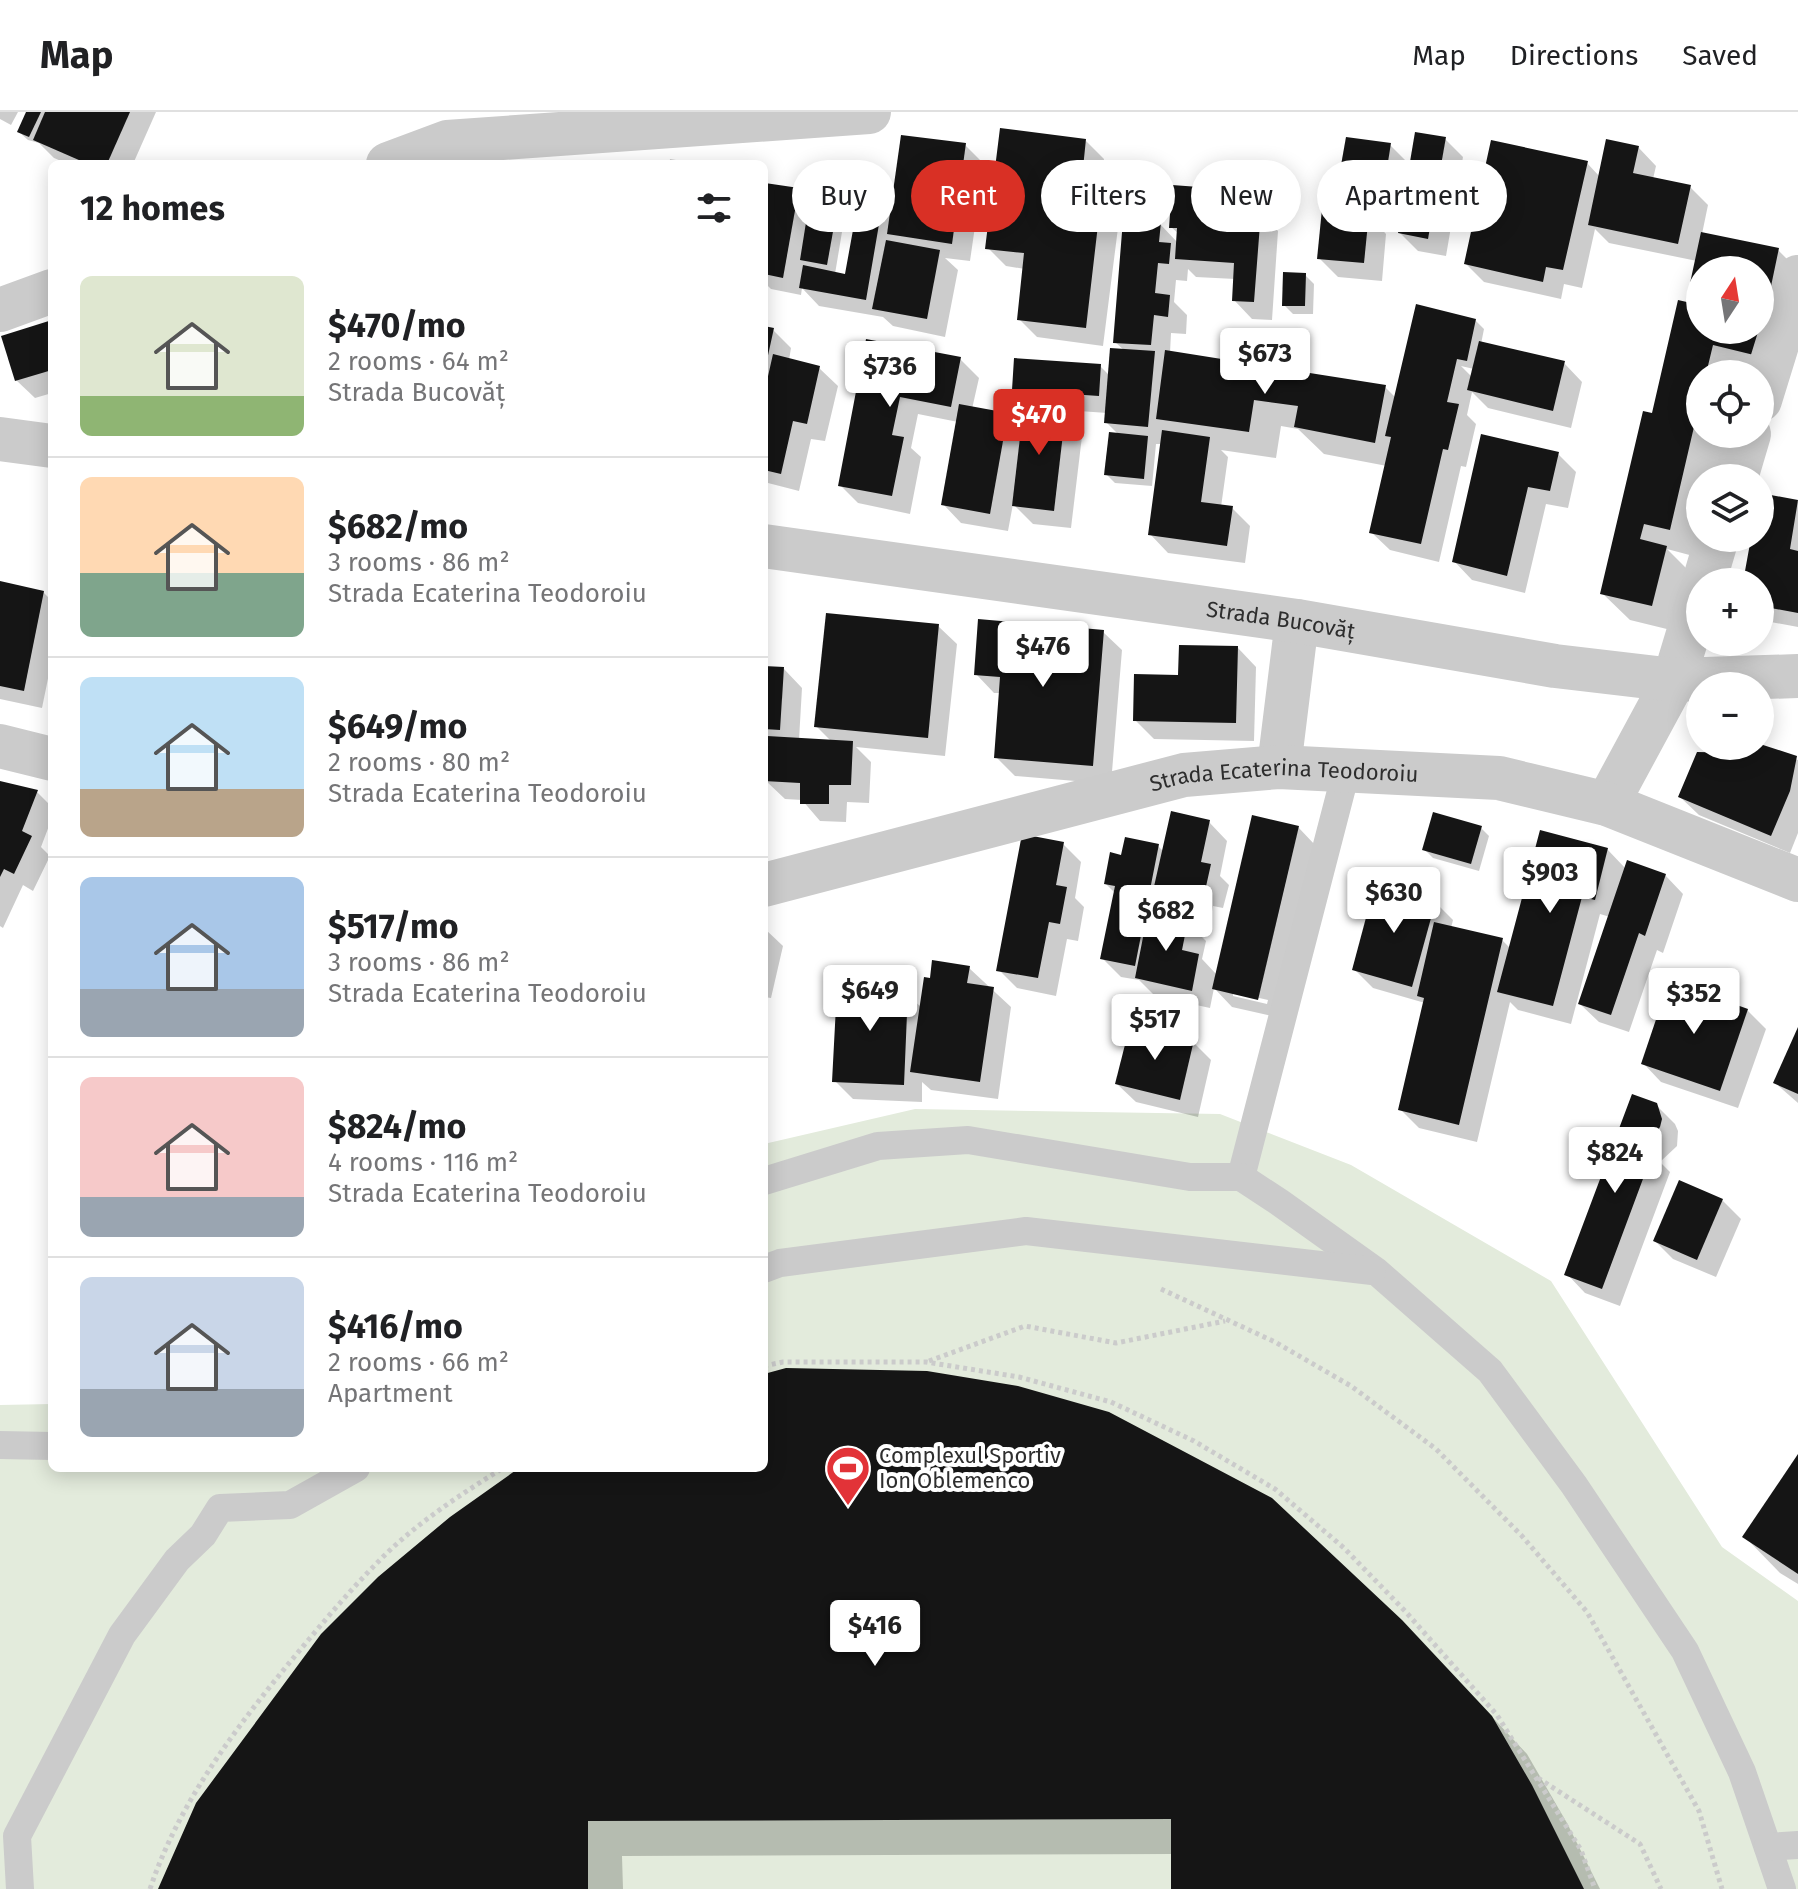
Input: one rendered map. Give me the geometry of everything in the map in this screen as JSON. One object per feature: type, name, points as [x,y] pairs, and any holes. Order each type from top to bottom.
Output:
[{"type":"street","points":[[399,160],[447,142],[869,112]]},
{"type":"street","points":[[1772,360],[1798,277]]},
{"type":"street","points":[[0,310],[48,292]]},
{"type":"street","points":[[0,439],[48,445]]},
{"type":"street","name":"Strada Bucovăț","points":[[768,547],[1297,621],[1555,666],[1674,680],[1798,676]]},
{"type":"street","points":[[1279,767],[1297,621]]},
{"type":"street","points":[[1607,804],[1674,680],[1686,640]]},
{"type":"street","points":[[0,746],[48,758]]},
{"type":"street","name":"Strada Ecaterina Teodoroiu","points":[[768,884],[1184,775],[1279,767],[1499,778],[1607,804],[1798,880]]},
{"type":"lane","points":[[1241,1177],[1347,768]]},
{"type":"lane","points":[[768,1180],[878,1146],[968,1140],[1190,1177],[1241,1177],[1377,1272],[1490,1371],[1574,1485],[1685,1651],[1742,1772],[1782,1889]]},
{"type":"lane","points":[[768,1268],[780,1263],[1026,1231],[1377,1272]]},
{"type":"lane","points":[[0,1445],[48,1446]]},
{"type":"lane","points":[[13,1874],[17,1836],[122,1635],[177,1560],[203,1535],[220,1508],[290,1505],[349,1472]]},
{"type":"lane","points":[[1768,1847],[1798,1845]]},
{"type":"path","points":[[926,1362],[1025,1326],[1116,1343],[1226,1320],[1275,1342],[1351,1386],[1436,1449],[1522,1536],[1587,1612],[1699,1811],[1722,1889]]},
{"type":"path","points":[[768,1365],[783,1362],[926,1362],[1019,1377],[1111,1402],[1194,1441],[1275,1489],[1344,1548],[1405,1611],[1497,1715],[1581,1850],[1595,1889]]},
{"type":"path","points":[[150,1889],[193,1795],[255,1705],[330,1614],[390,1550],[454,1498],[496,1472]]},
{"type":"path","points":[[1535,1775],[1640,1844],[1661,1889]]},
{"type":"green space","name":"Complexul Sportiv Ion Oblemenco","points":[[915,1109],[1220,1114],[1351,1165],[1551,1281],[1722,1547],[1798,1601],[1798,1889],[0,1889],[0,1405],[48,1404],[48,1472],[768,1472],[768,1143]]},
{"type":"building","points":[[26,112],[41,112],[29,137],[17,132]]},
{"type":"building","points":[[45,112],[130,112],[109,160],[79,160],[33,140]]},
{"type":"building","points":[[1000,128],[1086,139],[1084,160],[1041,160],[1041,232],[1097,232],[1086,328],[1017,320],[1024,253],[985,249],[987,232],[1025,232],[1025,160],[996,160]]},
{"type":"building","points":[[1415,132],[1446,137],[1442,160],[1410,160]]},
{"type":"building","points":[[901,135],[966,143],[964,160],[911,160],[911,232],[954,232],[952,244],[887,234],[895,232],[895,177]]},
{"type":"building","points":[[1346,137],[1391,143],[1388,160],[1342,160]]},
{"type":"building","points":[[1606,139],[1639,146],[1633,173],[1691,185],[1678,244],[1588,225]]},
{"type":"building","points":[[1491,140],[1588,161],[1563,270],[1546,267],[1543,282],[1464,264],[1471,232],[1507,232],[1507,160],[1487,160]]},
{"type":"building","points":[[768,183],[792,187],[792,227],[783,278],[768,275]]},
{"type":"building","points":[[1175,185],[1191,186],[1191,232],[1259,232],[1254,302],[1232,301],[1234,263],[1175,259]]},
{"type":"building","points":[[804,232],[833,232],[827,265],[800,260]]},
{"type":"building","points":[[853,232],[878,232],[866,300],[799,288],[803,265],[845,274]]},
{"type":"building","points":[[1122,232],[1160,232],[1159,242],[1171,243],[1169,264],[1158,263],[1155,293],[1170,295],[1168,317],[1154,315],[1151,345],[1113,343]]},
{"type":"building","points":[[1320,232],[1367,232],[1364,263],[1317,259]]},
{"type":"building","points":[[1398,232],[1429,232],[1428,239]]},
{"type":"building","points":[[1701,232],[1779,248],[1774,272],[1774,256],[1696,256]]},
{"type":"building","points":[[886,240],[940,250],[927,319],[872,309]]},
{"type":"building","points":[[1283,272],[1306,273],[1305,306],[1282,306]]},
{"type":"building","points":[[1678,300],[1686,302],[1686,344],[1761,344],[1758,356],[1713,345],[1709,360],[1686,360],[1686,448],[1689,448],[1670,530],[1644,524],[1640,539],[1667,546],[1652,606],[1600,594],[1643,411],[1652,413]]},
{"type":"building","points":[[1416,304],[1476,319],[1467,361],[1457,359],[1447,402],[1459,404],[1448,450],[1443,449],[1421,544],[1369,533],[1391,437],[1385,436]]},
{"type":"building","points":[[48,321],[48,371],[15,381],[1,336]]},
{"type":"building","points":[[768,327],[774,328],[768,355]]},
{"type":"building","points":[[866,339],[961,357],[951,407],[900,397],[892,435],[904,437],[892,496],[838,486]]},
{"type":"building","points":[[1479,341],[1565,361],[1553,411],[1467,390]]},
{"type":"building","points":[[1110,348],[1155,351],[1148,427],[1104,423]]},
{"type":"building","points":[[1165,350],[1386,385],[1375,443],[1294,427],[1298,406],[1254,400],[1249,432],[1156,419]]},
{"type":"building","points":[[773,354],[820,366],[807,424],[793,421],[781,474],[768,471],[768,376]]},
{"type":"building","points":[[1014,358],[1101,364],[1099,396],[1012,390]]},
{"type":"building","points":[[1024,403],[1066,408],[1054,511],[1012,506]]},
{"type":"building","points":[[959,404],[1008,413],[990,514],[941,505]]},
{"type":"building","points":[[1162,430],[1210,437],[1201,502],[1233,506],[1227,546],[1148,535]]},
{"type":"building","points":[[1109,432],[1148,436],[1144,479],[1104,475]]},
{"type":"building","points":[[1481,434],[1559,452],[1550,491],[1528,487],[1507,576],[1452,562]]},
{"type":"building","points":[[1774,496],[1798,500],[1790,549],[1798,551],[1798,613],[1774,609],[1774,568],[1746,568],[1748,552],[1774,552]]},
{"type":"building","points":[[0,581],[44,591],[24,691],[0,686]]},
{"type":"building","points":[[826,613],[939,624],[928,738],[814,727]]},
{"type":"building","points":[[978,619],[1104,630],[1093,766],[994,758],[1000,677],[974,675]]},
{"type":"building","points":[[1179,645],[1238,646],[1236,723],[1133,721],[1134,674],[1178,675]]},
{"type":"building","points":[[768,666],[784,667],[780,730],[768,729]]},
{"type":"building","points":[[768,736],[853,741],[851,785],[829,785],[829,804],[800,804],[800,783],[768,781]]},
{"type":"building","points":[[1774,749],[1797,756],[1790,791],[1771,836],[1678,797],[1694,760],[1774,760]]},
{"type":"building","points":[[0,781],[38,790],[22,831],[32,836],[14,874],[4,869],[0,877]]},
{"type":"building","points":[[1171,811],[1210,820],[1201,862],[1211,864],[1205,891],[1195,888],[1193,900],[1153,891]]},
{"type":"building","points":[[1433,812],[1482,826],[1471,864],[1422,850]]},
{"type":"building","points":[[1252,815],[1299,826],[1258,1000],[1212,989]]},
{"type":"building","points":[[1540,830],[1608,848],[1595,900],[1582,897],[1553,1006],[1497,992]]},
{"type":"building","points":[[1022,834],[1064,842],[1056,885],[1067,887],[1060,924],[1049,922],[1038,978],[996,971]]},
{"type":"building","points":[[1125,837],[1159,844],[1135,966],[1100,959],[1115,886],[1104,884],[1110,852],[1121,855]]},
{"type":"building","points":[[1627,860],[1666,874],[1645,936],[1639,933],[1611,1015],[1578,1004]]},
{"type":"building","points":[[1375,884],[1436,900],[1412,987],[1352,970]]},
{"type":"building","points":[[1148,912],[1188,920],[1182,950],[1199,954],[1192,991],[1135,978]]},
{"type":"building","points":[[1434,922],[1503,938],[1459,1125],[1398,1110],[1424,998],[1417,996]]},
{"type":"building","points":[[932,960],[970,966],[967,983],[994,987],[980,1082],[910,1072],[924,977],[930,978]]},
{"type":"building","points":[[857,977],[893,979],[892,990],[908,990],[904,1085],[832,1082],[837,987],[856,988]]},
{"type":"building","points":[[1669,981],[1748,1009],[1720,1091],[1641,1064]]},
{"type":"building","points":[[1130,1025],[1194,1040],[1180,1100],[1115,1084]]},
{"type":"building","points":[[1798,1027],[1798,1094],[1773,1083]]},
{"type":"building","points":[[1632,1094],[1657,1103],[1662,1119],[1653,1135],[1643,1140],[1641,1148],[1653,1152],[1602,1289],[1564,1275]]},
{"type":"building","points":[[1679,1180],[1723,1199],[1697,1260],[1653,1241]]},
{"type":"building","points":[[786,1368],[927,1371],[1018,1386],[1109,1412],[1272,1498],[1402,1620],[1492,1716],[1532,1785],[1584,1889],[1171,1889],[1171,1819],[588,1821],[588,1889],[158,1889],[196,1803],[321,1634],[378,1577],[450,1517],[513,1472],[768,1472],[768,1373]]},
{"type":"building","points":[[1798,1454],[1798,1574],[1742,1537]]},
{"type":"place","name":"Complexul Sportiv Ion Oblemenco","points":[[848,1507]]}]
